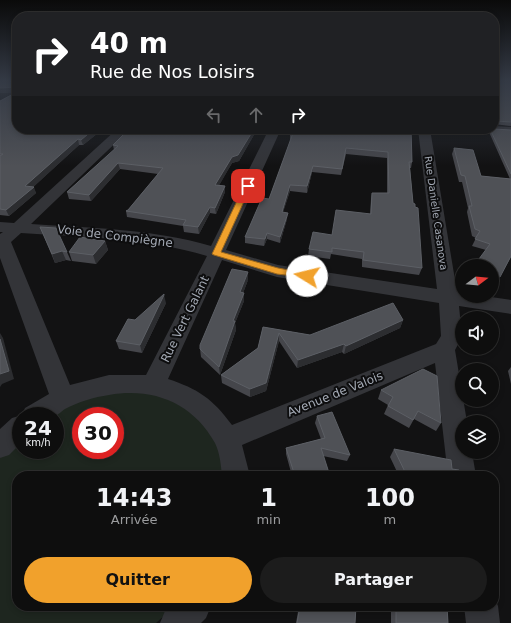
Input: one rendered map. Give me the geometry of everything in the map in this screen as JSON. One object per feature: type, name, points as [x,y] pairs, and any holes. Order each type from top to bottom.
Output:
[{"type":"street","points":[[499,129],[511,130]]},
{"type":"street","points":[[63,398],[5,235],[118,134]]},
{"type":"street","name":"Rue Vert Galant","points":[[153,384],[169,354],[273,134]]},
{"type":"street","name":"Rue Danielle Casanova","points":[[425,134],[448,297],[452,336],[444,350]]},
{"type":"street","name":"Voie de Compiègne","points":[[5,235],[117,234],[171,242],[199,248],[277,271],[511,307]]},
{"type":"street","points":[[444,350],[461,471]]},
{"type":"street","name":"Avenue de Valois","points":[[226,439],[444,350]]},
{"type":"street","points":[[48,407],[63,398],[100,386],[118,383],[153,384],[168,388],[194,401],[215,422],[226,439],[233,458],[235,471]]},
{"type":"street","points":[[0,446],[12,435]]},
{"type":"street","points":[[178,623],[189,611]]},
{"type":"street","points":[[482,611],[483,623]]},
{"type":"shaded area","points":[[148,389],[199,415],[216,439],[225,471],[12,471],[12,611],[169,611],[156,623],[0,623],[0,458],[12,445],[12,459],[64,459],[63,407],[81,398]]},
{"type":"building","points":[[0,108],[12,108],[12,134],[88,134],[81,140],[78,139],[25,186],[34,187],[6,210],[0,209],[0,156],[3,154],[0,154]]},
{"type":"building","points":[[499,108],[511,108],[511,122],[499,121]]},
{"type":"building","points":[[499,129],[511,130],[511,174],[492,134],[499,134]]},
{"type":"building","points":[[124,134],[251,134],[238,155],[232,157],[215,185],[225,186],[215,208],[210,207],[198,227],[183,225],[186,220],[126,211],[163,168],[118,163],[89,195],[67,192],[118,146],[113,145]]},
{"type":"building","points":[[293,134],[411,134],[412,162],[409,162],[413,203],[415,204],[415,207],[418,208],[422,268],[363,260],[364,252],[332,248],[332,252],[309,249],[313,232],[332,235],[336,210],[371,214],[372,193],[389,193],[388,152],[346,148],[342,169],[313,166],[307,186],[290,185],[282,212],[288,213],[280,237],[267,233],[265,239],[245,237],[262,198],[269,199]]},
{"type":"building","points":[[454,148],[473,150],[481,176],[511,179],[511,256],[500,277],[499,259],[479,259],[490,244],[475,239],[480,231],[475,229],[469,206],[472,206],[465,176],[461,175]]},
{"type":"building","points":[[40,227],[56,228],[67,252],[62,251],[52,254]]},
{"type":"building","points":[[80,237],[105,241],[93,255],[69,252]]},
{"type":"building","points":[[232,269],[248,272],[240,292],[244,293],[233,321],[235,321],[219,367],[200,349],[200,345]]},
{"type":"building","points":[[164,294],[140,345],[116,341],[128,319],[135,320]]},
{"type":"building","points":[[393,303],[403,320],[346,346],[344,344],[298,360],[279,333],[266,383],[250,389],[221,375],[258,348],[263,327],[310,335]]},
{"type":"building","points":[[0,339],[9,371],[0,374]]},
{"type":"building","points":[[423,369],[437,376],[441,423],[418,411],[413,420],[388,406],[393,397],[381,390]]},
{"type":"building","points":[[332,412],[350,455],[321,448],[328,471],[293,471],[286,448],[325,438],[317,416]]},
{"type":"building","points":[[394,449],[451,460],[452,469],[459,470],[459,471],[405,471]]},
{"type":"building","points":[[299,611],[356,611],[355,623],[297,623]]},
{"type":"building","points":[[396,611],[447,611],[448,623],[396,623]]},
{"type":"route","points":[[248,186],[216,254],[277,271],[307,276]]}]
